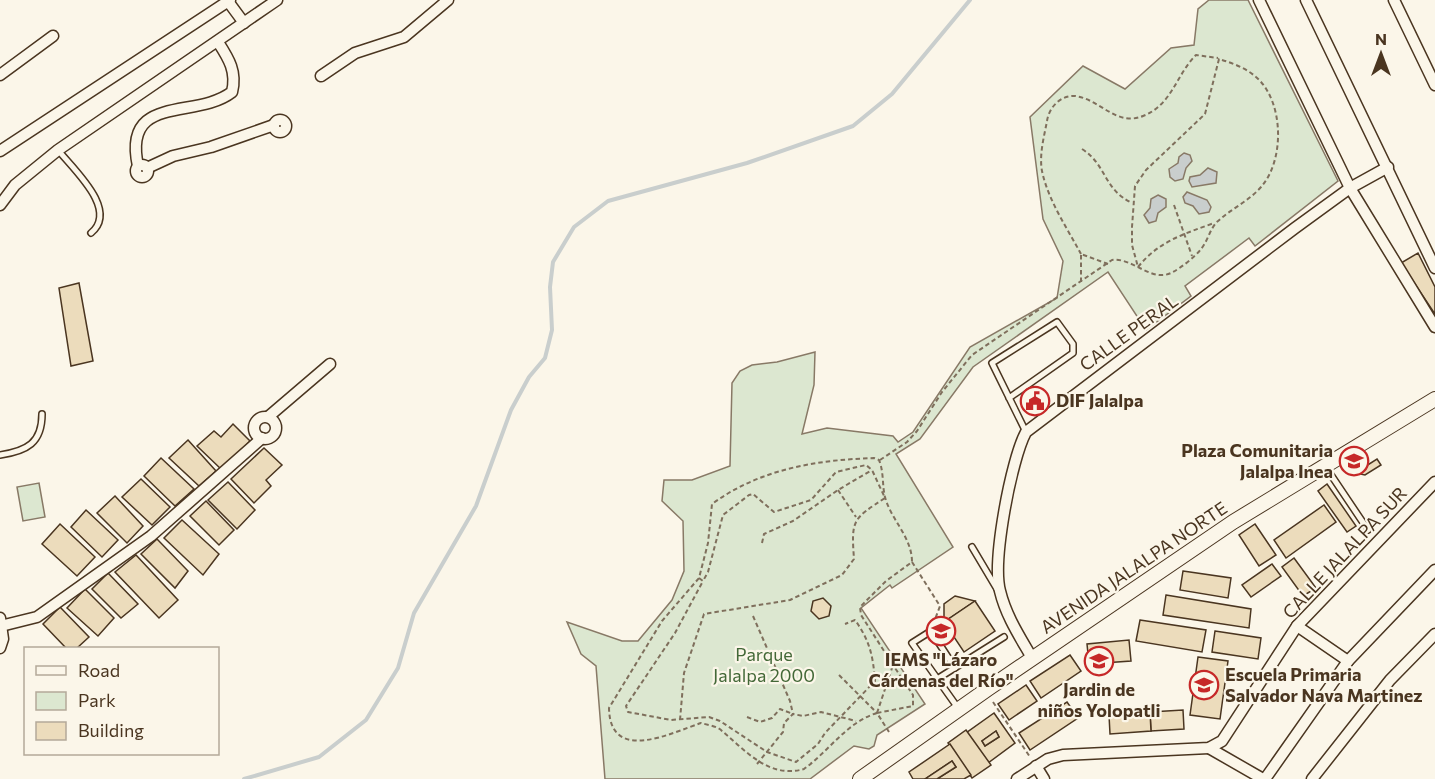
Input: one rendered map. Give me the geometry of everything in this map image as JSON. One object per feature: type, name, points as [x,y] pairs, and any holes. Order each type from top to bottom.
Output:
[{"type":"street","points":[[0,151],[228,0],[244,23]]},
{"type":"street","points":[[0,205],[15,185],[58,150],[277,0]]},
{"type":"street","points":[[321,76],[355,53],[404,37],[448,0]]},
{"type":"street","points":[[1259,0],[1350,188],[1435,327]]},
{"type":"street","points":[[1305,0],[1435,268]]},
{"type":"street","points":[[1394,0],[1435,85]]},
{"type":"street","points":[[0,75],[53,36]]},
{"type":"street","points":[[218,42],[231,62],[235,79],[232,92],[223,99],[155,115],[139,130],[134,146],[143,167],[274,125]]},
{"type":"street","name":"CALLE PERAL","points":[[1026,432],[1082,387],[1191,309],[1350,188],[1388,167]]},
{"type":"street","points":[[0,648],[3,639],[1,622],[37,617],[151,536],[262,438],[255,430],[255,423],[261,418],[268,417],[330,364]]},
{"type":"street","name":"AVENIDA JALALPA NORTE","points":[[860,779],[1032,658],[1233,522],[1435,399]]},
{"type":"street","points":[[1026,432],[1017,452],[1005,511],[997,574],[1000,593],[1009,618],[1032,658]]},
{"type":"street","name":"CALLE JALALPA SUR","points":[[1209,748],[1222,741],[1297,626],[1435,482]]},
{"type":"street","points":[[1017,779],[1034,763],[1063,755],[1209,748],[1264,779],[1348,661],[1435,570]]},
{"type":"street","points":[[1297,626],[1348,661]]},
{"type":"street","points":[[1312,779],[1390,680],[1435,634]]},
{"type":"street","points":[[1034,763],[1044,779]]},
{"type":"lane","points":[[58,150],[99,204],[102,215],[99,226],[91,233]]},
{"type":"lane","points":[[1009,398],[1073,353],[1073,345],[1058,322],[992,363],[1009,398],[1026,432]]},
{"type":"lane","points":[[0,455],[15,452],[33,443],[42,430],[42,414]]},
{"type":"lane","points":[[1324,465],[1368,530]]},
{"type":"lane","points":[[972,547],[1000,593]]},
{"type":"lane","points":[[955,668],[931,631],[912,643],[959,709]]},
{"type":"lane","points":[[937,679],[1004,637]]},
{"type":"path","points":[[1082,282],[1081,254],[1057,211],[1042,170],[1048,113],[1065,97],[1077,96],[1117,117],[1129,119],[1141,117],[1167,100],[1196,55],[1219,58],[1255,76],[1264,85],[1275,113],[1278,138],[1273,162],[1261,187],[1216,223],[1183,234],[1156,248],[1138,267]]},
{"type":"path","points":[[1138,267],[1132,245],[1132,203],[1135,186],[1146,170],[1205,114],[1219,58]]},
{"type":"path","points":[[1082,148],[1096,157],[1108,184],[1118,196],[1132,203]]},
{"type":"path","points":[[1174,205],[1192,256]]},
{"type":"path","points":[[762,770],[721,729],[710,725],[701,723],[644,742],[634,742],[618,734],[609,718],[611,701],[662,621],[699,578],[708,543],[709,508],[750,481],[789,468],[835,460],[879,460],[907,442],[917,431],[942,392],[972,355],[1118,259],[1156,275],[1172,273],[1201,249],[1216,223]]},
{"type":"path","points":[[1081,254],[1108,264]]},
{"type":"path","points":[[879,460],[885,498]]},
{"type":"path","points":[[845,624],[855,620],[868,639],[873,654],[875,681],[818,744],[796,762],[767,752],[720,721],[709,717],[680,720],[625,709],[675,633],[708,572],[723,514],[753,494],[774,512],[811,500],[836,472],[866,465],[872,470],[912,551],[912,562],[940,606],[931,631]]},
{"type":"path","points":[[762,543],[764,534],[793,522],[838,490],[872,470]]},
{"type":"path","points":[[838,490],[856,518]]},
{"type":"path","points":[[680,720],[684,673],[704,614],[790,600],[842,575],[854,559],[852,533],[856,518],[885,498]]},
{"type":"path","points":[[792,776],[811,765],[856,722],[877,713],[913,706],[914,695],[861,615],[860,607],[886,581],[912,562]]},
{"type":"path","points":[[699,578],[703,581]]},
{"type":"path","points":[[753,616],[790,701],[793,714]]},
{"type":"path","points":[[877,713],[893,665]]},
{"type":"path","points":[[839,675],[877,713],[890,732]]},
{"type":"path","points":[[991,700],[1034,763]]},
{"type":"path","points":[[747,717],[760,722],[772,718],[780,708],[803,716],[821,712],[856,722]]},
{"type":"path","points":[[756,765],[783,732],[786,719],[793,714]]},
{"type":"green space","name":"Parque Jalalpa 2000","points":[[1209,0],[1248,0],[1338,181],[1255,246],[1249,238],[1185,286],[1191,296],[1146,330],[1108,272],[973,367],[920,439],[896,454],[953,547],[892,588],[890,585],[861,608],[925,704],[877,735],[874,746],[869,749],[854,746],[810,779],[605,779],[596,666],[581,654],[567,622],[622,641],[638,641],[672,600],[684,571],[683,521],[662,501],[664,480],[692,480],[730,466],[732,383],[740,371],[752,365],[777,362],[815,352],[814,385],[802,434],[827,428],[893,436],[898,442],[913,432],[970,347],[1057,298],[1063,261],[1043,219],[1030,117],[1083,66],[1125,89],[1171,48],[1194,45],[1198,9]]},
{"type":"green space","points":[[39,483],[45,517],[23,521],[17,487]]},
{"type":"shaded area","points":[[1184,153],[1190,155],[1192,161],[1186,168],[1183,179],[1175,181],[1170,177],[1169,169],[1178,163],[1179,157]]},
{"type":"shaded area","points":[[1208,168],[1217,172],[1216,183],[1192,187],[1190,177],[1200,175]]},
{"type":"shaded area","points":[[1187,192],[1207,200],[1211,207],[1209,212],[1199,214],[1193,206],[1185,203],[1183,197]]},
{"type":"shaded area","points":[[1158,195],[1166,199],[1166,207],[1158,213],[1156,221],[1149,223],[1144,215],[1150,208],[1151,199]]},
{"type":"building","points":[[1418,253],[1435,287],[1435,314],[1401,263]]},
{"type":"building","points":[[79,283],[93,361],[71,366],[59,288]]},
{"type":"building","points":[[233,424],[250,441],[222,470],[197,446],[214,431],[221,437]]},
{"type":"building","points":[[188,440],[216,471],[199,486],[169,458]]},
{"type":"building","points":[[264,448],[282,465],[266,480],[271,486],[254,503],[231,479]]},
{"type":"building","points":[[161,458],[194,489],[175,506],[144,476]]},
{"type":"building","points":[[1377,459],[1381,465],[1365,475],[1355,473]]},
{"type":"building","points":[[141,479],[170,507],[152,525],[122,497]]},
{"type":"building","points":[[228,482],[255,510],[237,529],[208,500]]},
{"type":"building","points":[[1327,484],[1356,526],[1347,532],[1318,491]]},
{"type":"building","points":[[115,496],[143,526],[127,543],[97,513]]},
{"type":"building","points":[[206,501],[234,530],[219,545],[190,516]]},
{"type":"building","points":[[1324,505],[1336,522],[1286,558],[1274,540]]},
{"type":"building","points":[[86,510],[118,540],[102,557],[71,527]]},
{"type":"building","points":[[182,520],[219,554],[203,575],[164,538]]},
{"type":"building","points":[[60,524],[95,557],[77,576],[42,544]]},
{"type":"building","points":[[1255,524],[1276,555],[1259,566],[1239,535]]},
{"type":"building","points":[[157,539],[188,571],[175,588],[141,554]]},
{"type":"building","points":[[136,555],[178,600],[159,618],[115,572]]},
{"type":"building","points":[[1294,558],[1316,588],[1303,596],[1282,567]]},
{"type":"building","points":[[1272,564],[1281,576],[1251,597],[1242,585]]},
{"type":"building","points":[[1183,571],[1231,578],[1228,598],[1180,590]]},
{"type":"building","points":[[108,573],[138,604],[121,618],[92,589]]},
{"type":"building","points":[[85,589],[114,618],[98,636],[67,608]]},
{"type":"building","points":[[1166,595],[1251,609],[1249,628],[1163,615]]},
{"type":"building","points":[[955,596],[975,601],[944,622],[944,604]]},
{"type":"building","points":[[823,598],[831,606],[829,616],[819,619],[811,611],[813,601]]},
{"type":"building","points":[[975,601],[995,631],[964,652],[944,622]]},
{"type":"building","points":[[60,607],[89,637],[78,647],[65,647],[43,624]]},
{"type":"building","points":[[1140,620],[1206,630],[1202,652],[1136,641]]},
{"type":"building","points":[[1215,631],[1261,638],[1258,659],[1212,652]]},
{"type":"building","points":[[1129,640],[1131,661],[1089,664],[1087,644]]},
{"type":"building","points":[[1070,655],[1081,671],[1041,698],[1030,681]]},
{"type":"building","points":[[1198,657],[1228,661],[1220,719],[1190,715]]},
{"type":"building","points":[[1026,685],[1037,701],[1009,720],[998,704]]},
{"type":"building","points":[[1067,702],[1078,718],[1030,750],[1019,733]]},
{"type":"building","points":[[1183,710],[1184,729],[1151,731],[1150,712]]},
{"type":"building","points":[[1150,712],[1151,731],[1110,734],[1109,715]]},
{"type":"building","points":[[994,713],[1015,743],[988,763],[966,733]],"holes":[[[996,731],[999,737],[985,746],[982,741]]]},
{"type":"building","points":[[966,730],[991,765],[972,778],[948,743]]},
{"type":"building","points":[[996,731],[999,737],[985,746],[982,741]]},
{"type":"building","points":[[950,744],[971,775],[964,779],[937,779],[956,767],[952,761],[925,779],[913,779],[909,772]]},
{"type":"building","points":[[952,761],[956,767],[937,779],[925,779]]},
{"type":"waterway","points":[[244,779],[319,757],[366,720],[398,668],[414,613],[476,506],[511,410],[529,377],[545,358],[552,330],[550,287],[553,262],[574,227],[608,201],[747,163],[853,126],[892,94],[970,0]]},
{"type":"place","name":"DIF Jalalpa","points":[[1035,401]]},
{"type":"place","name":"Plaza Comunitaria Jalalpa Inea","points":[[1354,461]]},
{"type":"place","name":"IEMS \"Lázaro Cárdenas del Río\"","points":[[941,631]]},
{"type":"place","name":"Jardin de niños Yolopatli","points":[[1099,661]]},
{"type":"place","name":"Escuela Primaria Salvador Nava Martinez","points":[[1204,685]]}]
